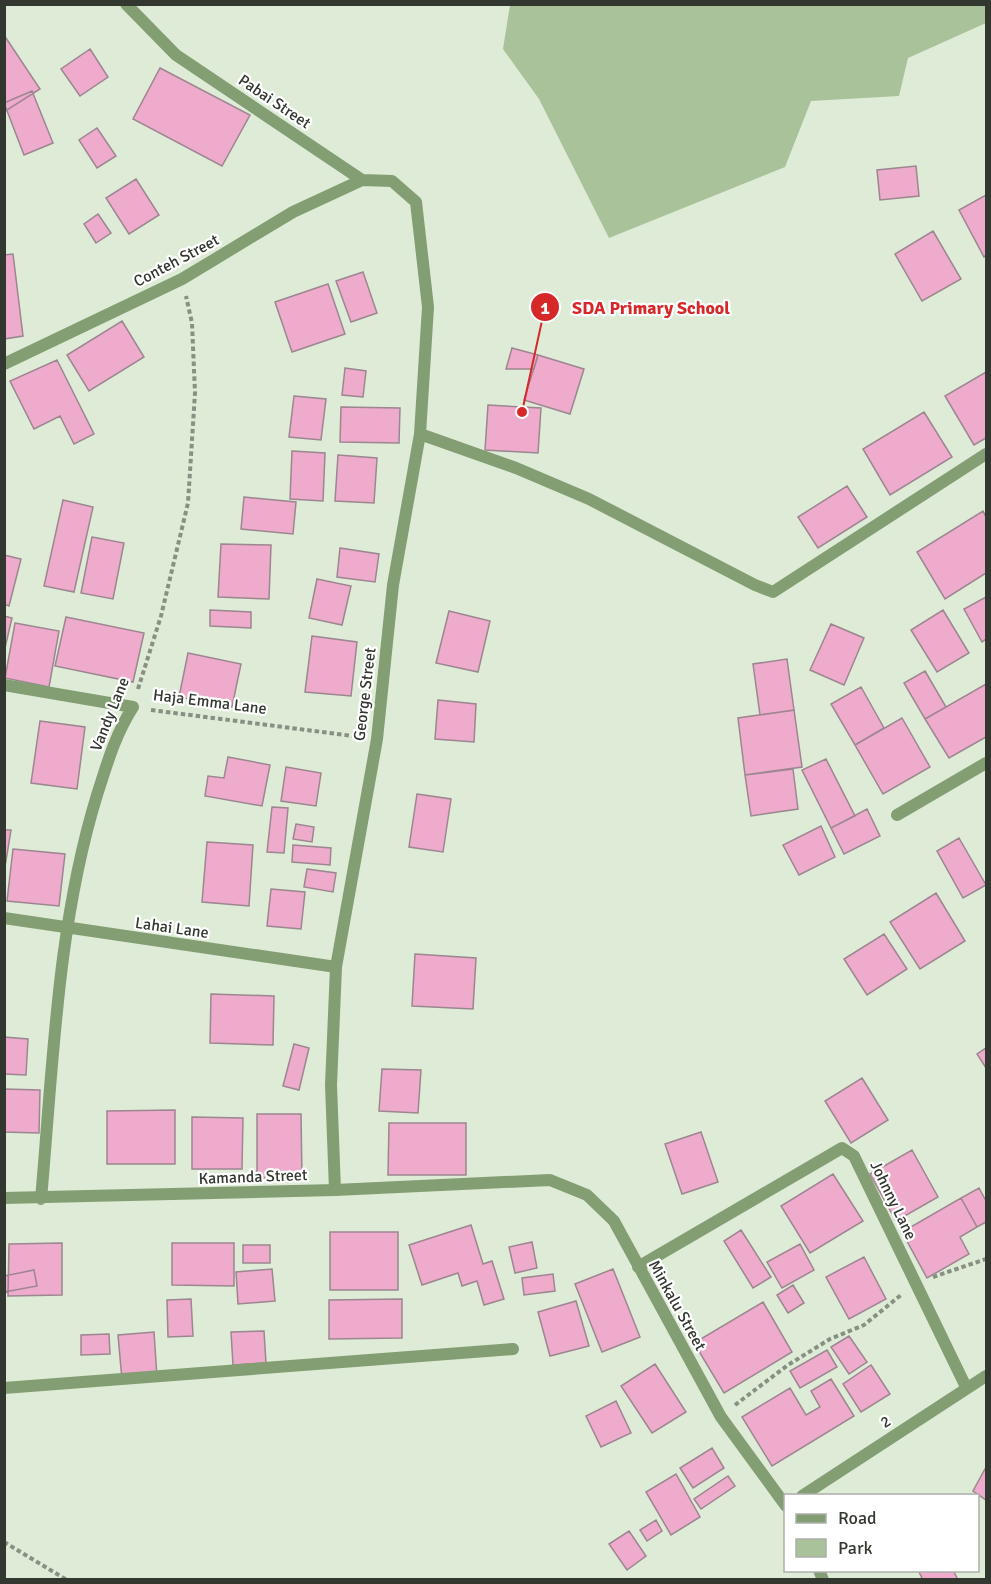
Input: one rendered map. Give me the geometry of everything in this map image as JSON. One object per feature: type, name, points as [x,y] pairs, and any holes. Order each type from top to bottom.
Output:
[{"type":"street","name":"Pabai Street","points":[[126,4],[177,55],[362,180]]},
{"type":"street","name":"George Street","points":[[335,1190],[331,1085],[336,967],[377,739],[393,585],[420,434],[428,307],[416,202],[392,181],[362,180]]},
{"type":"street","name":"Conteh Street","points":[[4,364],[182,279],[293,212],[362,180]]},
{"type":"street","points":[[420,434],[516,468],[589,499],[755,585],[773,592],[987,454]]},
{"type":"street","name":"Haja Emma Lane","points":[[4,685],[133,707]]},
{"type":"street","name":"Vandy Lane","points":[[41,1199],[55,1034],[84,839],[114,740],[133,707]]},
{"type":"street","points":[[897,815],[987,763]]},
{"type":"street","name":"Lahai Lane","points":[[4,918],[336,967]]},
{"type":"street","name":"Johnny Lane","points":[[638,1267],[842,1148],[854,1156],[966,1388]]},
{"type":"street","name":"Minkalu Street","points":[[503,1184],[550,1180],[587,1195],[614,1221],[721,1417],[784,1503]]},
{"type":"street","name":"Kamanda Street","points":[[4,1198],[41,1199],[503,1184]]},
{"type":"street","points":[[4,1388],[513,1349]]},
{"type":"street","name":"2","points":[[805,1494],[987,1376]]},
{"type":"path","name":"Vandy Lane","points":[[133,707],[161,616],[188,503],[195,393],[192,323],[182,279]]},
{"type":"path","name":"Haja Emma Lane","points":[[133,707],[377,739]]},
{"type":"path","points":[[721,1417],[788,1365],[830,1339],[864,1325],[917,1283],[986,1259]]},
{"type":"path","points":[[4,1542],[67,1580]]},
{"type":"green space","points":[[986,4],[986,23],[908,58],[899,96],[811,101],[785,167],[609,238],[539,99],[503,49],[510,5]]},
{"type":"building","points":[[4,35],[40,89],[4,112]]},
{"type":"building","points":[[90,49],[108,77],[80,96],[61,69]]},
{"type":"building","points":[[160,68],[250,115],[222,166],[133,119]]},
{"type":"building","points":[[32,91],[53,143],[24,155],[4,103]]},
{"type":"building","points":[[97,128],[116,156],[97,168],[79,140]]},
{"type":"building","points":[[916,166],[919,196],[880,200],[877,170]]},
{"type":"building","points":[[136,179],[159,215],[129,234],[106,198]]},
{"type":"building","points":[[986,195],[986,255],[984,257],[959,210]]},
{"type":"building","points":[[98,214],[111,233],[96,243],[84,224]]},
{"type":"building","points":[[933,231],[961,279],[922,301],[895,254]]},
{"type":"building","points":[[13,254],[23,336],[4,339],[4,255]]},
{"type":"building","points":[[363,272],[377,313],[351,322],[336,281]]},
{"type":"building","points":[[328,284],[345,334],[292,352],[275,302]]},
{"type":"building","points":[[122,321],[144,357],[89,391],[67,355]]},
{"type":"building","points":[[512,348],[538,355],[534,369],[506,369]]},
{"type":"building","points":[[538,355],[584,369],[570,414],[524,400]]},
{"type":"building","points":[[57,360],[94,434],[74,444],[60,416],[34,429],[10,381]]},
{"type":"building","points":[[345,368],[366,371],[363,397],[342,395]]},
{"type":"building","points":[[986,372],[986,438],[974,445],[945,396]]},
{"type":"building","points":[[294,396],[326,399],[321,440],[289,437]]},
{"type":"building","points":[[488,405],[541,408],[538,453],[485,450]]},
{"type":"building","points":[[341,407],[400,408],[399,443],[340,442]]},
{"type":"building","points":[[924,412],[952,457],[890,495],[863,449]]},
{"type":"building","points":[[292,451],[325,453],[323,501],[290,499]]},
{"type":"building","points":[[338,455],[377,458],[374,503],[335,501]]},
{"type":"building","points":[[847,486],[867,517],[818,548],[798,517]]},
{"type":"building","points":[[244,497],[296,502],[293,534],[241,529]]},
{"type":"building","points":[[63,500],[93,507],[74,592],[44,586]]},
{"type":"building","points":[[983,511],[986,517],[986,573],[945,599],[917,552]]},
{"type":"building","points":[[92,537],[124,543],[113,599],[81,593]]},
{"type":"building","points":[[221,544],[271,545],[269,599],[218,597]]},
{"type":"building","points":[[340,548],[379,554],[375,582],[337,577]]},
{"type":"building","points":[[4,555],[21,559],[9,606],[4,604]]},
{"type":"building","points":[[317,579],[351,586],[342,625],[309,618]]},
{"type":"building","points":[[986,597],[986,639],[982,642],[964,609]]},
{"type":"building","points":[[210,610],[251,612],[251,628],[210,626]]},
{"type":"building","points":[[943,610],[969,653],[937,672],[911,630]]},
{"type":"building","points":[[449,611],[490,621],[478,672],[436,663]]},
{"type":"building","points":[[4,616],[12,618],[4,652]]},
{"type":"building","points":[[66,617],[144,633],[133,682],[55,666]]},
{"type":"building","points":[[15,623],[59,631],[49,687],[5,678]]},
{"type":"building","points":[[831,624],[864,638],[844,685],[810,670]]},
{"type":"building","points":[[312,636],[357,642],[351,696],[305,692]]},
{"type":"building","points":[[188,653],[241,664],[232,707],[179,697]]},
{"type":"building","points":[[787,659],[794,710],[760,715],[753,664]]},
{"type":"building","points":[[925,671],[946,707],[925,719],[904,683]]},
{"type":"building","points":[[986,684],[986,737],[949,758],[925,719]]},
{"type":"building","points":[[861,687],[884,728],[855,745],[831,704]]},
{"type":"building","points":[[438,700],[476,704],[474,742],[435,739]]},
{"type":"building","points":[[794,710],[802,767],[745,775],[738,718]]},
{"type":"building","points":[[902,718],[930,767],[883,794],[855,745]]},
{"type":"building","points":[[40,721],[85,727],[77,789],[31,783]]},
{"type":"building","points":[[228,757],[270,765],[262,806],[205,796],[208,776],[224,778]]},
{"type":"building","points":[[826,759],[855,816],[831,828],[802,770]]},
{"type":"building","points":[[286,767],[321,773],[316,806],[281,801]]},
{"type":"building","points":[[793,769],[798,809],[751,816],[745,775]]},
{"type":"building","points":[[417,794],[451,799],[443,852],[409,847]]},
{"type":"building","points":[[272,807],[288,808],[284,853],[267,852]]},
{"type":"building","points":[[867,809],[880,836],[844,854],[831,828]]},
{"type":"building","points":[[296,824],[314,827],[312,842],[293,839]]},
{"type":"building","points":[[821,826],[835,857],[799,875],[783,845]]},
{"type":"building","points":[[4,830],[11,830],[4,873]]},
{"type":"building","points":[[959,838],[986,885],[963,898],[937,851]]},
{"type":"building","points":[[207,842],[253,845],[249,906],[202,902]]},
{"type":"building","points":[[293,845],[331,848],[330,865],[292,862]]},
{"type":"building","points":[[13,849],[65,854],[59,906],[7,901]]},
{"type":"building","points":[[307,869],[336,873],[333,892],[304,887]]},
{"type":"building","points":[[271,889],[305,892],[301,929],[267,926]]},
{"type":"building","points":[[936,893],[965,941],[920,969],[890,922]]},
{"type":"building","points":[[884,934],[907,969],[867,995],[844,959]]},
{"type":"building","points":[[415,954],[476,958],[473,1009],[412,1006]]},
{"type":"building","points":[[211,994],[274,996],[273,1045],[210,1043]]},
{"type":"building","points":[[4,1037],[28,1039],[26,1075],[4,1074]]},
{"type":"building","points":[[294,1044],[309,1048],[299,1090],[283,1086]]},
{"type":"building","points":[[986,1048],[986,1068],[977,1054]]},
{"type":"building","points":[[382,1069],[421,1070],[418,1113],[379,1111]]},
{"type":"building","points":[[862,1078],[888,1120],[851,1143],[825,1101]]},
{"type":"building","points":[[4,1089],[40,1090],[39,1133],[4,1132]]},
{"type":"building","points":[[175,1110],[175,1164],[107,1164],[107,1111]]},
{"type":"building","points":[[257,1114],[301,1114],[302,1178],[257,1178]]},
{"type":"building","points":[[192,1117],[243,1118],[242,1169],[192,1169]]},
{"type":"building","points":[[389,1123],[466,1123],[466,1175],[388,1175]]},
{"type":"building","points":[[701,1132],[718,1182],[682,1194],[665,1144]]},
{"type":"building","points":[[912,1150],[938,1197],[896,1221],[870,1174]]},
{"type":"building","points":[[833,1174],[863,1221],[810,1253],[781,1206]]},
{"type":"building","points":[[979,1188],[986,1201],[986,1222],[977,1227],[961,1198]]},
{"type":"building","points":[[961,1198],[977,1227],[960,1237],[969,1254],[927,1278],[902,1232]]},
{"type":"building","points":[[471,1225],[483,1264],[492,1261],[504,1299],[484,1305],[477,1281],[462,1286],[458,1273],[422,1285],[409,1245]]},
{"type":"building","points":[[741,1230],[771,1277],[753,1288],[724,1241]]},
{"type":"building","points":[[330,1232],[398,1232],[398,1290],[330,1290]]},
{"type":"building","points":[[532,1242],[537,1268],[515,1273],[509,1247]]},
{"type":"building","points":[[62,1243],[62,1295],[8,1296],[9,1244]]},
{"type":"building","points":[[172,1243],[234,1243],[234,1286],[172,1285]]},
{"type":"building","points":[[800,1244],[814,1270],[782,1288],[767,1262]]},
{"type":"building","points":[[243,1245],[270,1245],[270,1263],[243,1263]]},
{"type":"building","points":[[864,1257],[886,1299],[849,1319],[826,1277]]},
{"type":"building","points":[[272,1269],[275,1301],[238,1304],[236,1272]]},
{"type":"building","points":[[613,1269],[640,1337],[602,1352],[575,1284]]},
{"type":"building","points":[[34,1270],[37,1286],[4,1292],[4,1276]]},
{"type":"building","points":[[553,1274],[555,1291],[524,1295],[522,1278]]},
{"type":"building","points":[[793,1285],[804,1303],[788,1313],[777,1295]]},
{"type":"building","points":[[191,1299],[193,1336],[168,1337],[167,1300]]},
{"type":"building","points":[[402,1299],[402,1338],[329,1339],[329,1300]]},
{"type":"building","points":[[576,1301],[589,1346],[550,1356],[538,1312]]},
{"type":"building","points":[[763,1302],[792,1352],[724,1393],[694,1343]]},
{"type":"building","points":[[264,1331],[266,1363],[233,1365],[231,1332]]},
{"type":"building","points":[[154,1332],[157,1377],[122,1380],[118,1335]]},
{"type":"building","points":[[109,1334],[110,1354],[81,1355],[81,1335]]},
{"type":"building","points":[[849,1336],[867,1362],[849,1374],[831,1347]]},
{"type":"building","points":[[827,1350],[837,1367],[800,1388],[790,1371]]},
{"type":"building","points":[[655,1364],[686,1412],[652,1433],[621,1386]]},
{"type":"building","points":[[871,1365],[890,1394],[861,1412],[843,1384]]},
{"type":"building","points":[[831,1379],[854,1416],[772,1466],[742,1417],[790,1388],[806,1415],[820,1407],[811,1391]]},
{"type":"building","points":[[616,1401],[631,1433],[601,1447],[586,1416]]},
{"type":"building","points":[[712,1448],[724,1468],[693,1488],[680,1468]]},
{"type":"building","points":[[986,1467],[986,1500],[973,1491]]},
{"type":"building","points":[[676,1474],[700,1517],[671,1535],[646,1492]]},
{"type":"building","points":[[728,1476],[735,1486],[701,1509],[694,1499]]},
{"type":"building","points":[[656,1520],[662,1531],[647,1541],[640,1530]]},
{"type":"building","points":[[629,1531],[646,1556],[627,1570],[609,1544]]},
{"type":"building","points":[[919,1572],[954,1572],[958,1580],[923,1580]]},
{"type":"place","name":"SDA Primary School","points":[[522,412]]}]
